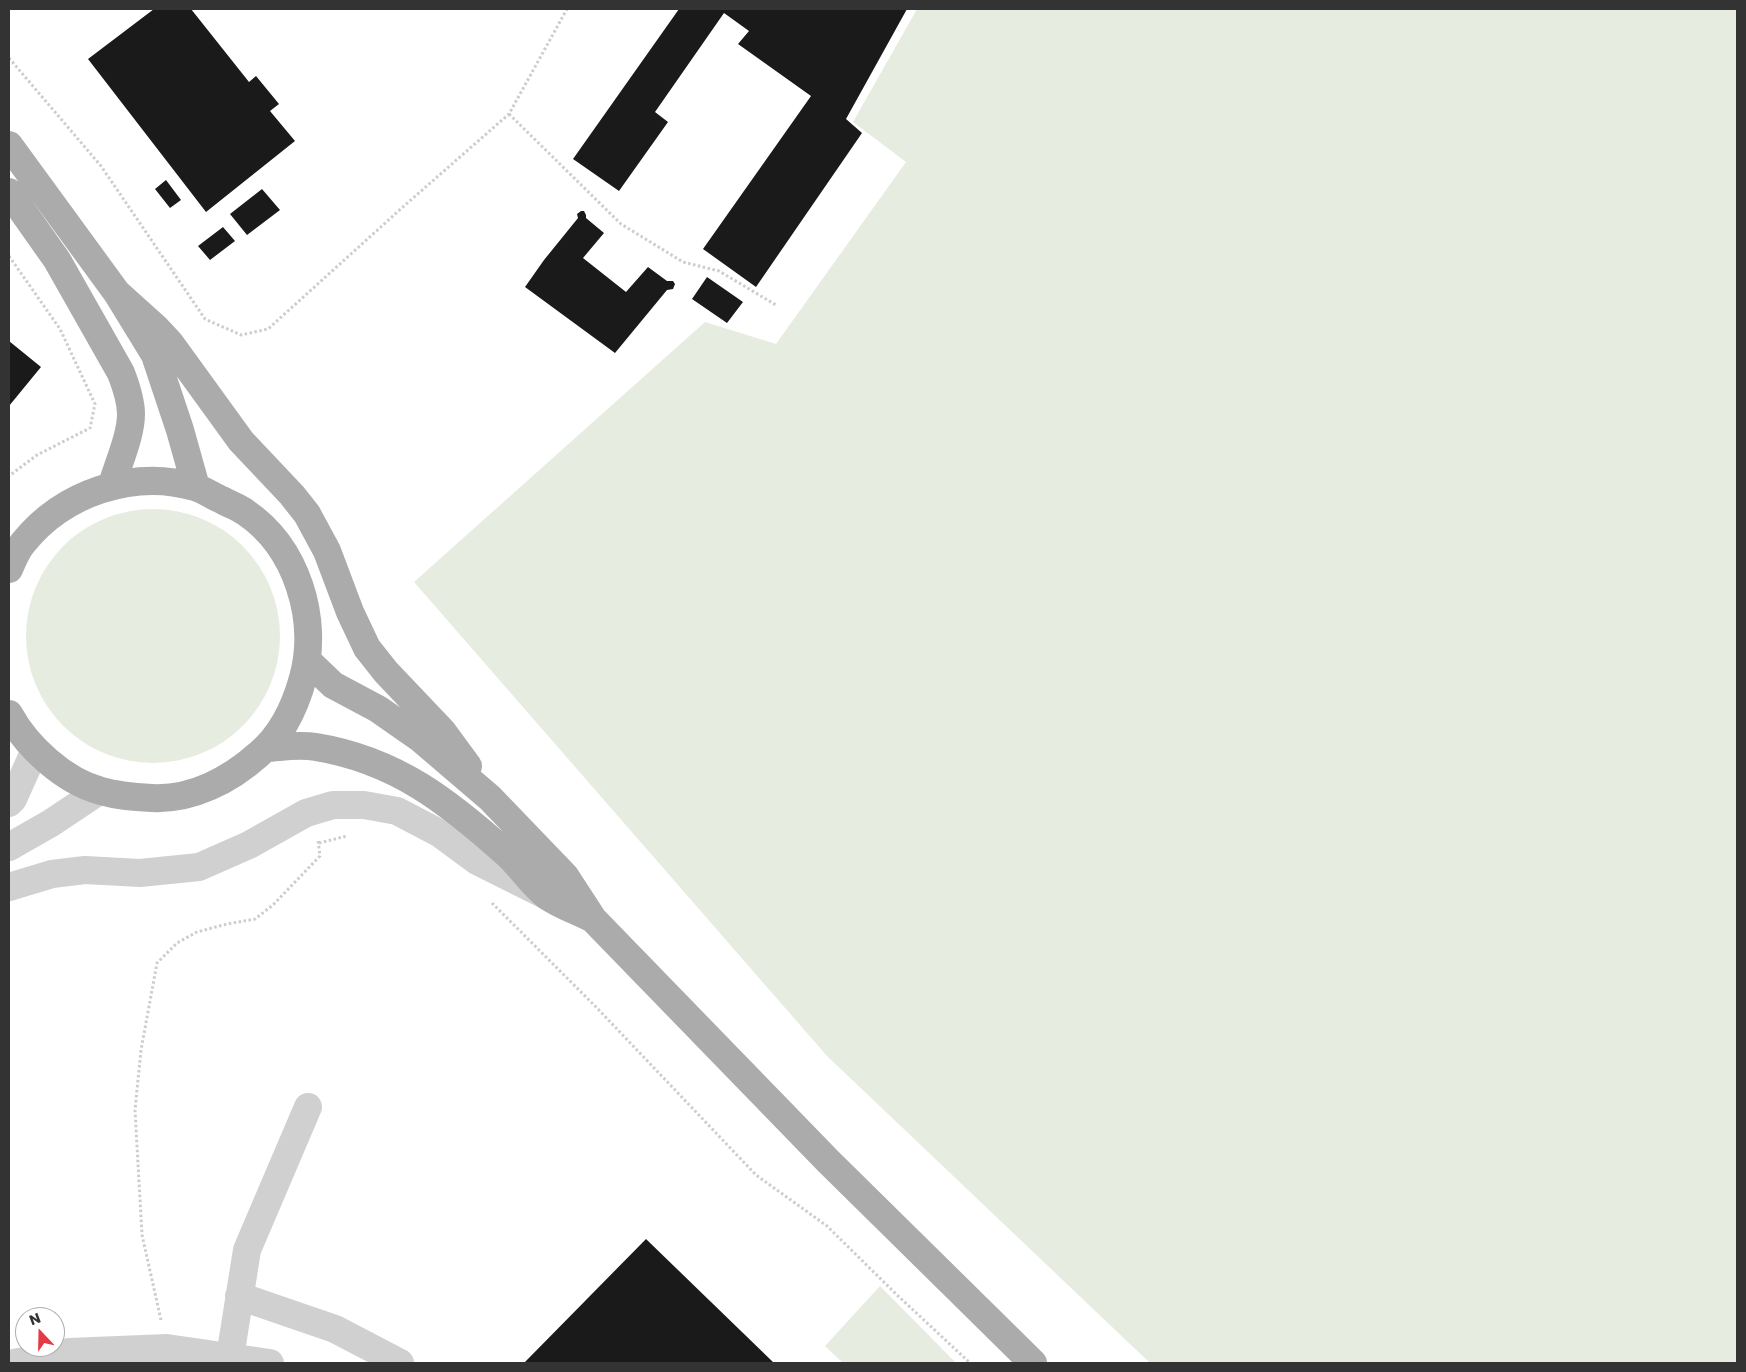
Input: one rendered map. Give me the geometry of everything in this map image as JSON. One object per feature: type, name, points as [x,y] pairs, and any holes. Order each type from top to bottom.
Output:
[{"type":"main road","points":[[9,145],[117,293],[155,355],[178,423],[196,488]]},
{"type":"main road","points":[[9,192],[57,260],[121,373],[126,386],[131,413],[129,427],[112,485]]},
{"type":"main road","points":[[117,293],[170,343],[241,441],[307,514],[327,551],[350,612],[367,648],[386,672],[444,732],[490,798]]},
{"type":"main road","points":[[9,569],[16,543],[44,520],[76,498],[112,485],[159,481],[196,488],[245,512],[266,531],[283,553],[296,577],[305,604],[309,633],[308,661],[298,698],[284,725],[266,748],[235,773],[213,786],[186,794],[157,798],[127,797],[99,791],[65,774],[35,750],[9,714]]},
{"type":"main road","points":[[308,661],[333,685],[378,709],[421,739],[490,798],[565,876],[593,919],[828,1161],[1033,1363]]},
{"type":"main road","points":[[266,748],[315,747],[339,752],[362,758],[418,783],[465,816],[511,858],[546,896],[593,919]]},
{"type":"street","points":[[9,803],[13,799],[35,750]]},
{"type":"street","points":[[9,847],[51,823],[99,791]]},
{"type":"street","points":[[9,888],[52,874],[85,870],[140,873],[198,867],[248,845],[306,813],[333,805],[364,805],[397,811],[439,833],[478,861],[546,896]]},
{"type":"street","points":[[230,1357],[247,1250],[308,1107]]},
{"type":"street","points":[[240,1296],[336,1329],[400,1363]]},
{"type":"street","points":[[14,1363],[167,1348],[270,1363]]},
{"type":"path","points":[[9,58],[102,166],[205,319],[241,335],[268,329],[508,114],[567,9]]},
{"type":"path","points":[[508,114],[622,224],[683,262],[719,271],[776,305]]},
{"type":"path","points":[[9,256],[60,329],[95,404],[90,428],[37,455],[9,476]]},
{"type":"path","points":[[167,1348],[142,1235],[135,1110],[141,1050],[157,963],[177,943],[196,932],[255,919],[273,905],[320,856],[319,843],[349,835]]},
{"type":"path","points":[[490,902],[596,1007],[756,1175],[827,1226],[970,1363]]},
{"type":"shaded area","points":[[917,9],[1737,9],[1737,1363],[1150,1363],[827,1056],[414,582],[705,322],[776,344],[906,162],[853,122]]},
{"type":"shaded area","points":[[153,509],[178,512],[201,519],[213,524],[243,546],[265,576],[270,588],[277,611],[280,636],[277,661],[270,684],[265,696],[243,726],[213,748],[201,753],[178,760],[153,763],[128,760],[105,753],[93,748],[63,726],[41,696],[36,684],[29,661],[26,636],[29,611],[36,588],[41,576],[63,546],[93,524],[105,519],[128,512]]},
{"type":"shaded area","points":[[880,1286],[956,1363],[843,1363],[825,1346]]},
{"type":"building","points":[[154,9],[191,9],[249,82],[256,76],[279,104],[270,111],[295,141],[206,212],[88,59]]},
{"type":"building","points":[[679,9],[907,9],[846,119],[862,133],[756,287],[703,249],[811,96],[738,44],[749,31],[724,13],[655,112],[668,122],[619,191],[573,159]]},
{"type":"building","points":[[166,180],[181,200],[170,208],[155,189]]},
{"type":"building","points":[[262,189],[280,210],[247,235],[230,214]]},
{"type":"building","points":[[584,211],[586,218],[604,233],[583,258],[626,292],[648,267],[667,281],[673,281],[675,284],[673,289],[667,290],[615,353],[525,287],[578,218],[577,214]]},
{"type":"building","points":[[223,227],[235,241],[210,260],[198,246]]},
{"type":"building","points":[[707,277],[743,302],[727,323],[692,299]]},
{"type":"building","points":[[9,341],[41,367],[9,406]]},
{"type":"building","points":[[646,1239],[774,1363],[524,1363]]}]
